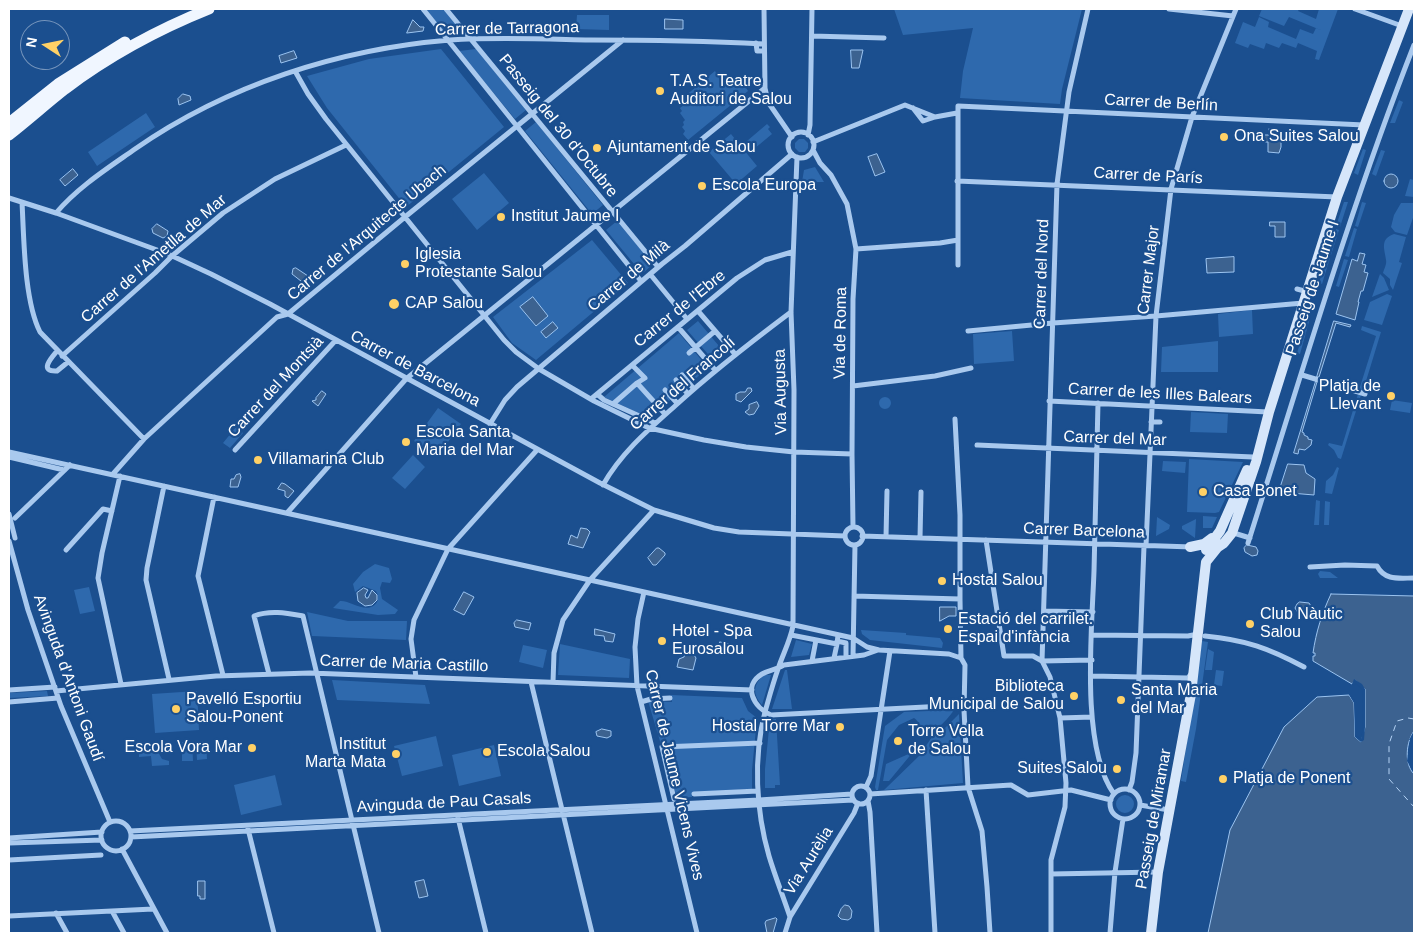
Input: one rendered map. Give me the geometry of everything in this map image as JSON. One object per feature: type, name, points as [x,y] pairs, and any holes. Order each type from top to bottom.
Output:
[{"type":"main road","points":[[9,123],[58,84],[112,48],[188,9]]},
{"type":"main road","points":[[9,135],[66,88],[118,54],[185,18],[209,9]]},
{"type":"street","name":"Passeig del 30 d'Octubre","points":[[423,9],[641,281]]},
{"type":"street","name":"Passeig del 30 d'Octubre","points":[[446,9],[658,267]]},
{"type":"street","points":[[764,9],[765,88],[768,102],[792,137]]},
{"type":"street","points":[[808,135],[812,9]]},
{"type":"street","name":"Carrer del Nord","points":[[1042,661],[1057,184],[1066,111],[1088,9]]},
{"type":"street","points":[[1169,9],[1233,16]]},
{"type":"street","name":"Carrer Major","points":[[1129,790],[1134,769],[1156,316],[1171,189],[1192,117],[1236,9]]},
{"type":"street","points":[[1355,9],[1402,26]]},
{"type":"street","name":"Passeig de Jaume I","points":[[1213,547],[1228,540],[1236,529],[1256,462],[1268,412],[1303,303],[1305,291],[1364,125],[1409,9]]},
{"type":"street","points":[[812,36],[884,38]]},
{"type":"street","name":"Carrer de Tarragona","points":[[56,213],[98,175],[161,132],[216,102],[295,71],[366,52],[448,40],[471,39],[624,40],[764,44]]},
{"type":"street","name":"Carrer de l'Arquitecte Ubach","points":[[113,474],[144,439],[277,317],[288,314],[404,217],[624,40]]},
{"type":"street","points":[[756,44],[756,53],[764,51]]},
{"type":"street","name":"Passeig de Jaume I","points":[[1251,458],[1253,465],[1236,508],[1236,529],[1249,540],[1382,126],[1414,45]]},
{"type":"street","points":[[295,71],[317,107],[509,347],[539,369],[590,399],[649,428],[746,447],[794,452],[852,454]]},
{"type":"street","points":[[287,513],[406,379],[765,88]]},
{"type":"street","points":[[813,142],[905,105],[936,116],[957,113],[958,265]]},
{"type":"street","name":"Carrer de Berlín","points":[[957,113],[958,106],[1364,125]]},
{"type":"street","points":[[802,133],[808,135],[813,142],[813,150],[806,157],[797,157],[792,154],[789,144],[792,137],[802,133]]},
{"type":"street","name":"Carrer de l'Ametlla de Mar","points":[[59,354],[222,213],[276,179],[346,144]]},
{"type":"street","name":"Via de Roma","points":[[813,150],[820,163],[831,175],[847,204],[856,248],[853,298],[853,527]]},
{"type":"street","name":"Carrer de Milà","points":[[490,424],[505,400],[539,369],[792,154]]},
{"type":"street","name":"Via Augusta","points":[[790,917],[769,856],[758,791],[760,743],[765,712],[791,635],[792,626],[794,390],[791,312],[797,157]]},
{"type":"street","name":"Carrer de París","points":[[957,181],[1338,197]]},
{"type":"street","name":"Carrer de Barcelona","points":[[9,198],[56,213],[172,256],[211,274],[537,450],[654,510],[714,528],[739,532],[845,536]]},
{"type":"street","points":[[22,202],[26,265],[32,313],[40,332],[59,354],[144,439]]},
{"type":"street","points":[[856,248],[940,243],[958,240]]},
{"type":"street","name":"Carrer de l'Ebre","points":[[590,399],[737,278],[765,260],[792,252]]},
{"type":"street","points":[[650,274],[688,319]]},
{"type":"street","points":[[968,331],[1303,303]]},
{"type":"street","points":[[698,311],[735,354]]},
{"type":"street","name":"Carrer del Francolí","points":[[603,485],[618,461],[649,428],[715,370],[791,312]]},
{"type":"street","points":[[678,327],[715,370]]},
{"type":"street","points":[[689,353],[715,331]]},
{"type":"street","name":"Carrer del Montsià","points":[[235,450],[336,340]]},
{"type":"street","points":[[59,354],[48,363],[49,369],[56,372],[68,362]]},
{"type":"street","points":[[613,404],[645,378],[632,365]]},
{"type":"street","points":[[853,386],[935,376],[971,368]]},
{"type":"street","points":[[682,375],[694,389]]},
{"type":"street","points":[[1302,375],[1365,394]]},
{"type":"street","points":[[676,380],[688,394]]},
{"type":"street","points":[[638,382],[665,414]]},
{"type":"street","points":[[665,390],[677,403]]},
{"type":"street","points":[[597,394],[604,400],[655,423]]},
{"type":"street","name":"Carrer de les Illes Balears","points":[[1049,401],[1268,412]]},
{"type":"street","points":[[870,794],[1011,785],[1028,794],[1071,790],[1112,797],[1122,790],[1129,790],[1136,794],[1140,805],[1138,811],[1129,819],[1123,819],[1111,810],[1112,797],[1101,770],[1096,726],[1092,717],[1092,635],[1098,403]]},
{"type":"street","points":[[955,419],[960,515],[961,658],[965,665],[964,705],[968,787],[982,831],[988,887],[990,933]]},
{"type":"street","points":[[1150,422],[1160,422]]},
{"type":"street","name":"Passeig de Jaume I","points":[[1213,547],[1262,434]]},
{"type":"street","name":"Carrer del Mar","points":[[977,446],[1251,458]]},
{"type":"street","points":[[416,677],[412,639],[414,620],[448,549],[537,450]]},
{"type":"street","points":[[9,452],[792,626],[846,643],[846,657]]},
{"type":"street","points":[[9,457],[64,470]]},
{"type":"street","points":[[1190,548],[1204,544],[1212,539],[1251,458]]},
{"type":"street","points":[[15,518],[70,465]]},
{"type":"street","points":[[120,476],[98,578],[122,684]]},
{"type":"street","points":[[164,486],[146,580],[169,679]]},
{"type":"street","points":[[886,537],[887,492]]},
{"type":"street","points":[[920,538],[921,492]]},
{"type":"street","points":[[214,497],[198,576],[223,675]]},
{"type":"street","points":[[66,550],[103,509],[112,511]]},
{"type":"street","points":[[553,682],[554,653],[557,636],[563,620],[590,580],[654,510]]},
{"type":"street","points":[[9,514],[15,538]]},
{"type":"street","points":[[853,527],[861,530],[862,536],[860,542],[855,544],[848,542],[845,536],[846,530],[853,527]]},
{"type":"street","points":[[862,536],[959,539]]},
{"type":"street","name":"Carrer Barcelona","points":[[959,539],[1190,548],[1213,547]]},
{"type":"street","points":[[986,540],[1004,656],[1033,656],[1042,661],[1092,660]]},
{"type":"street","name":"Avinguda d'Antoni Gaudí","points":[[9,541],[10,554],[58,698],[110,822]]},
{"type":"street","points":[[853,656],[855,544]]},
{"type":"street","name":"Passeig de Miramar","points":[[1152,933],[1158,872],[1187,710],[1202,558],[1213,547]]},
{"type":"street","name":"Passeig de Miramar","points":[[1187,710],[1192,694],[1206,562],[1213,547]]},
{"type":"street","name":"Passeig de Miramar","points":[[1201,566],[1203,574],[1202,585],[1204,588]]},
{"type":"street","points":[[1310,567],[1377,566],[1387,577],[1414,578]]},
{"type":"street","name":"Passeig de Miramar","points":[[1194,630],[1198,619],[1201,592],[1204,588]]},
{"type":"street","name":"Carrer de Jaume Vicens Vives","points":[[644,592],[638,619],[635,647],[637,686],[697,933]]},
{"type":"street","points":[[854,596],[960,599]]},
{"type":"street","points":[[300,609],[379,933]]},
{"type":"street","points":[[1044,611],[1093,612]]},
{"type":"street","points":[[269,674],[254,616],[265,612],[284,612],[303,616]]},
{"type":"street","points":[[1092,635],[1188,636],[1194,630]]},
{"type":"street","points":[[791,635],[816,640],[853,638],[867,647],[879,650],[949,654],[961,658]]},
{"type":"street","points":[[1205,636],[1251,643],[1304,667]]},
{"type":"street","points":[[812,661],[816,640]]},
{"type":"street","points":[[834,658],[837,640]]},
{"type":"street","name":"Passeig de Miramar","points":[[1189,677],[1192,674],[1194,652],[1197,648]]},
{"type":"street","points":[[879,650],[864,655],[784,665],[760,675],[754,682],[752,690],[754,701],[770,715],[964,705]]},
{"type":"street","points":[[866,787],[871,776],[890,650]]},
{"type":"street","points":[[1042,661],[1050,677],[1060,718],[1066,791],[1065,807],[1051,860],[1051,933]]},
{"type":"street","name":"Carrer de Maria Castillo","points":[[9,690],[55,689],[223,675],[316,673],[752,690]]},
{"type":"street","points":[[1092,676],[1189,677]]},
{"type":"street","points":[[531,682],[592,933]]},
{"type":"street","points":[[654,699],[656,685]]},
{"type":"street","points":[[9,702],[58,698]]},
{"type":"street","points":[[641,702],[670,698]]},
{"type":"street","points":[[1060,718],[1092,717]]},
{"type":"street","points":[[674,799],[662,747],[760,743]]},
{"type":"street","points":[[866,787],[857,787],[854,799],[863,804],[868,801]]},
{"type":"street","points":[[866,787],[870,794],[868,801],[877,933]]},
{"type":"street","points":[[926,790],[935,933]]},
{"type":"street","points":[[694,794],[758,791]]},
{"type":"street","name":"Avinguda de Pau Casals","points":[[131,838],[352,823],[854,799]]},
{"type":"street","name":"Via Aurèlia","points":[[785,933],[790,917],[854,813],[854,799]]},
{"type":"street","points":[[1140,805],[1170,810]]},
{"type":"street","points":[[458,818],[486,933]]},
{"type":"street","points":[[1110,933],[1114,872],[1123,819]]},
{"type":"street","points":[[110,822],[123,823],[130,831],[131,838],[129,843],[122,849],[112,850],[102,840],[103,828],[110,822]]},
{"type":"street","points":[[247,829],[274,933]]},
{"type":"street","name":"Avinguda de Pau Casals","points":[[130,831],[247,829]]},
{"type":"street","points":[[9,838],[102,832]]},
{"type":"street","points":[[9,843],[102,840]]},
{"type":"street","points":[[122,849],[167,933]]},
{"type":"street","points":[[9,860],[101,855]]},
{"type":"street","points":[[1051,874],[1158,872]]},
{"type":"street","points":[[9,916],[153,909]]},
{"type":"street","points":[[112,910],[124,933]]},
{"type":"street","points":[[116,919],[123,910]]},
{"type":"street","points":[[56,913],[67,933]]},
{"type":"shaded area","points":[[426,9],[444,9],[460,30],[445,33]]},
{"type":"shaded area","points":[[894,9],[1082,9],[1060,104],[960,98],[963,71],[973,28],[903,35]]},
{"type":"shaded area","points":[[1262,9],[1299,9],[1298,11],[1316,19],[1319,9],[1338,9],[1319,60],[1315,59],[1317,51],[1298,43],[1296,48],[1282,43],[1279,48],[1266,43],[1264,49],[1250,44],[1248,48],[1235,43],[1243,22],[1255,27],[1259,17],[1269,22],[1268,27],[1296,39],[1300,29],[1313,34],[1316,28],[1289,17],[1284,26],[1259,16]]},
{"type":"shaded area","points":[[577,15],[609,15],[609,30],[576,29]]},
{"type":"shaded area","points":[[665,19],[683,20],[683,29],[665,29]]},
{"type":"shaded area","points":[[413,20],[420,27],[424,27],[423,31],[407,33]]},
{"type":"shaded area","points":[[441,49],[504,127],[406,207],[327,108],[307,76],[369,59]]},
{"type":"shaded area","points":[[476,49],[526,110],[515,119],[459,51]]},
{"type":"shaded area","points":[[851,50],[863,50],[859,68],[852,68]]},
{"type":"shaded area","points":[[294,51],[297,58],[281,63],[279,56]]},
{"type":"shaded area","points":[[715,71],[720,80],[724,77],[726,81],[730,78],[737,87],[743,83],[748,91],[688,140],[683,134],[685,131],[682,127],[685,120],[680,113],[682,111],[680,108],[688,102],[684,97]]},
{"type":"shaded area","points":[[183,94],[190,96],[191,100],[179,105],[178,99]]},
{"type":"shaded area","points":[[1399,100],[1403,102],[1395,123],[1390,123]]},
{"type":"shaded area","points":[[146,113],[155,127],[97,166],[88,152]]},
{"type":"shaded area","points":[[536,122],[603,205],[592,214],[525,131]]},
{"type":"shaded area","points":[[767,124],[772,134],[754,149],[747,141]]},
{"type":"shaded area","points":[[1269,129],[1281,132],[1279,153],[1268,152],[1268,142],[1263,142],[1264,135],[1269,135]]},
{"type":"shaded area","points":[[731,134],[757,166],[736,184],[709,152]]},
{"type":"shaded area","points":[[799,139],[804,139],[808,143],[808,148],[805,152],[799,152],[795,148],[795,143]]},
{"type":"shaded area","points":[[1363,149],[1366,150],[1358,175],[1354,173]]},
{"type":"shaded area","points":[[1381,150],[1385,151],[1376,176],[1372,174]]},
{"type":"shaded area","points":[[877,154],[885,172],[875,176],[868,157]]},
{"type":"shaded area","points":[[815,167],[824,182],[802,182],[804,170]]},
{"type":"shaded area","points":[[73,169],[78,175],[65,186],[60,180]]},
{"type":"shaded area","points":[[484,173],[509,203],[477,230],[452,199]]},
{"type":"shaded area","points":[[1391,174],[1396,176],[1398,181],[1396,186],[1391,188],[1386,186],[1384,181],[1386,176]]},
{"type":"shaded area","points":[[1410,179],[1414,180],[1414,197],[1405,196]]},
{"type":"shaded area","points":[[1344,202],[1348,202],[1340,227],[1336,226]]},
{"type":"shaded area","points":[[1362,202],[1366,203],[1358,227],[1355,226]]},
{"type":"shaded area","points":[[1401,203],[1414,203],[1414,215],[1407,235],[1395,232],[1391,227],[1394,215]]},
{"type":"shaded area","points":[[617,221],[652,263],[644,272],[641,269],[639,270],[606,230]]},
{"type":"shaded area","points":[[1270,222],[1285,222],[1285,237],[1275,237],[1275,226],[1270,226]]},
{"type":"shaded area","points":[[157,224],[168,231],[167,236],[163,238],[153,233],[152,229]]},
{"type":"shaded area","points":[[1354,228],[1357,229],[1349,257],[1345,256]]},
{"type":"shaded area","points":[[1336,229],[1339,230],[1331,255],[1328,254]]},
{"type":"shaded area","points":[[1394,234],[1406,237],[1399,262],[1402,263],[1393,290],[1390,285],[1390,279],[1383,273],[1386,265],[1384,245],[1386,239]]},
{"type":"shaded area","points":[[592,240],[628,283],[536,360],[512,343],[493,317]]},
{"type":"shaded area","points":[[1360,253],[1365,254],[1362,264],[1366,265],[1364,272],[1368,273],[1363,291],[1361,291],[1355,320],[1336,314],[1352,259],[1357,261]]},
{"type":"shaded area","points":[[1234,257],[1234,272],[1207,273],[1206,259]]},
{"type":"shaded area","points":[[1327,257],[1330,258],[1322,284],[1319,283]]},
{"type":"shaded area","points":[[1344,259],[1348,260],[1339,287],[1336,286]]},
{"type":"shaded area","points":[[296,268],[311,278],[309,284],[306,285],[292,274],[293,269]]},
{"type":"shaded area","points":[[1380,274],[1384,278],[1389,290],[1372,297]]},
{"type":"shaded area","points":[[1387,294],[1392,296],[1382,325],[1364,320],[1370,302]]},
{"type":"shaded area","points":[[533,297],[548,316],[536,326],[520,307]]},
{"type":"shaded area","points":[[1252,310],[1253,334],[1219,337],[1218,314]]},
{"type":"shaded area","points":[[1308,317],[1310,318],[1300,354],[1297,353]]},
{"type":"shaded area","points":[[698,321],[724,352],[714,361],[687,330]]},
{"type":"shaded area","points":[[1334,321],[1351,325],[1350,327],[1336,323],[1319,377],[1317,377]]},
{"type":"shaded area","points":[[553,322],[558,328],[546,338],[541,332]]},
{"type":"shaded area","points":[[1362,326],[1381,332],[1363,391],[1359,390],[1376,336],[1361,330]]},
{"type":"shaded area","points":[[1012,331],[1014,361],[974,364],[973,334]]},
{"type":"shaded area","points":[[679,333],[708,368],[649,418],[604,397]]},
{"type":"shaded area","points":[[1218,341],[1218,372],[1161,372],[1162,347]]},
{"type":"shaded area","points":[[1316,381],[1302,432],[1308,439],[1312,440],[1311,445],[1305,450],[1299,449],[1298,454],[1294,453]]},
{"type":"shaded area","points":[[748,388],[751,388],[752,391],[741,402],[736,400],[736,394],[745,392]]},
{"type":"shaded area","points":[[322,391],[326,394],[318,406],[312,401],[316,400]]},
{"type":"shaded area","points":[[1358,394],[1361,395],[1341,459],[1338,458],[1334,450],[1328,445],[1329,443],[1342,446]]},
{"type":"shaded area","points":[[883,397],[887,397],[891,403],[887,409],[883,409],[879,405],[879,401]]},
{"type":"shaded area","points":[[1392,400],[1412,403],[1410,413],[1390,410]]},
{"type":"shaded area","points":[[757,402],[759,406],[754,414],[749,415],[745,412],[749,409],[749,405]]},
{"type":"shaded area","points":[[438,408],[461,424],[437,457],[414,441]]},
{"type":"shaded area","points":[[1191,412],[1228,414],[1227,433],[1190,432]]},
{"type":"shaded area","points":[[236,427],[243,433],[230,448],[223,443]]},
{"type":"shaded area","points":[[413,455],[425,467],[405,489],[392,478]]},
{"type":"shaded area","points":[[1189,459],[1243,462],[1219,512],[1187,512]]},
{"type":"shaded area","points":[[1163,461],[1186,462],[1185,473],[1162,471]]},
{"type":"shaded area","points":[[1288,464],[1304,465],[1306,473],[1315,479],[1314,495],[1279,492]]},
{"type":"shaded area","points":[[1337,467],[1339,468],[1332,494],[1325,493],[1326,481],[1333,475]]},
{"type":"shaded area","points":[[240,474],[238,487],[230,487],[231,479]]},
{"type":"shaded area","points":[[282,483],[294,491],[288,498],[285,496],[285,491],[278,489]]},
{"type":"shaded area","points":[[1316,500],[1320,501],[1319,525],[1314,525]]},
{"type":"shaded area","points":[[1325,501],[1330,502],[1329,525],[1324,525]]},
{"type":"shaded area","points":[[1203,516],[1217,517],[1212,528],[1203,528]]},
{"type":"shaded area","points":[[1157,517],[1170,525],[1169,529],[1156,536]]},
{"type":"shaded area","points":[[1196,519],[1195,538],[1182,529],[1182,526]]},
{"type":"shaded area","points":[[581,528],[587,529],[590,532],[583,548],[568,544],[571,535],[577,538]]},
{"type":"shaded area","points":[[1247,545],[1256,547],[1257,555],[1252,556],[1245,552],[1244,548]]},
{"type":"shaded area","points":[[657,548],[665,553],[665,555],[656,565],[653,565],[648,558]]},
{"type":"shaded area","points":[[375,564],[389,568],[392,579],[390,583],[382,582],[380,588],[382,599],[398,610],[395,614],[378,615],[333,608],[340,601],[364,608],[369,608],[377,602],[378,595],[376,591],[363,586],[355,592],[353,584],[363,572]]},
{"type":"shaded area","points":[[1320,571],[1330,572],[1338,578],[1320,578],[1318,574]]},
{"type":"shaded area","points":[[89,587],[95,611],[80,614],[74,590]]},
{"type":"shaded area","points":[[364,588],[368,590],[365,595],[366,598],[368,598],[372,590],[377,595],[377,600],[372,605],[365,606],[358,601],[357,593]]},
{"type":"shaded area","points":[[464,592],[474,597],[464,615],[454,610]]},
{"type":"shaded area","points":[[1331,594],[1414,596],[1414,731],[1409,741],[1407,759],[1414,774],[1414,933],[1208,933],[1230,830],[1284,727],[1317,697],[1349,695],[1354,703],[1355,737],[1361,742],[1365,727],[1365,689],[1355,680],[1352,684],[1313,661],[1315,653],[1313,653],[1322,615]]},
{"type":"shaded area","points":[[1300,602],[1309,603],[1311,606],[1303,614],[1298,613],[1295,608]]},
{"type":"shaded area","points":[[940,607],[956,607],[956,616],[949,616],[940,621]]},
{"type":"shaded area","points":[[307,612],[348,621],[407,621],[406,640],[312,636]]},
{"type":"shaded area","points":[[517,620],[531,623],[529,630],[515,627],[514,623]]},
{"type":"shaded area","points":[[595,629],[615,634],[613,642],[605,641],[604,636],[595,635]]},
{"type":"shaded area","points":[[861,630],[906,633],[906,635],[940,638],[943,643],[942,648],[870,640],[862,634]]},
{"type":"shaded area","points":[[796,640],[812,644],[809,655],[791,657]]},
{"type":"shaded area","points":[[1202,641],[1208,642],[1196,729],[1186,782],[1181,781]]},
{"type":"shaded area","points":[[720,642],[734,645],[732,653],[718,650]]},
{"type":"shaded area","points":[[560,644],[630,659],[629,678],[558,675]]},
{"type":"shaded area","points":[[523,645],[547,650],[543,668],[519,662]]},
{"type":"shaded area","points":[[1208,649],[1214,652],[1212,670],[1205,670]]},
{"type":"shaded area","points":[[692,652],[696,658],[693,670],[677,667],[679,659],[684,657],[685,654]]},
{"type":"shaded area","points":[[785,670],[787,670],[792,709],[772,709]]},
{"type":"shaded area","points":[[1216,670],[1224,671],[1222,686],[1214,685]]},
{"type":"shaded area","points":[[764,675],[771,675],[762,705],[755,693],[755,689],[760,678]]},
{"type":"shaded area","points":[[332,680],[425,685],[430,704],[337,700]]},
{"type":"shaded area","points":[[47,691],[48,696],[9,698],[9,693]]},
{"type":"shaded area","name":"Pavelló Esportiu Salou-Ponent","points":[[197,691],[199,730],[155,733],[152,694]]},
{"type":"shaded area","points":[[671,695],[742,698],[748,711],[757,718],[752,789],[692,793],[692,797],[677,798],[648,701],[672,702]]},
{"type":"shaded area","points":[[954,710],[940,726],[931,732],[923,731],[914,718],[899,725],[887,740],[878,790],[876,790],[885,726],[904,712]]},
{"type":"shaded area","points":[[959,714],[963,783],[884,790],[919,756],[932,737],[945,728]]},
{"type":"shaded area","points":[[770,719],[776,719],[780,785],[775,785],[775,788],[765,788],[765,769]]},
{"type":"shaded area","points":[[602,729],[611,731],[611,736],[607,738],[597,736],[596,732]]},
{"type":"shaded area","points":[[436,736],[443,766],[402,776],[394,746]]},
{"type":"shaded area","points":[[192,741],[193,761],[182,761],[182,742]]},
{"type":"shaded area","points":[[196,741],[206,741],[207,759],[197,760]]},
{"type":"shaded area","points":[[161,742],[158,752],[162,759],[169,761],[169,765],[152,766],[151,756],[139,757],[139,747],[142,746],[142,743]]},
{"type":"shaded area","points":[[494,745],[501,776],[459,786],[452,755]]},
{"type":"shaded area","points":[[913,752],[889,781],[883,781],[886,764]]},
{"type":"shaded area","points":[[275,775],[282,805],[241,815],[234,785]]},
{"type":"shaded area","points":[[1121,795],[1129,795],[1134,800],[1132,811],[1121,813],[1116,808],[1116,800]]},
{"type":"shaded area","points":[[424,880],[428,896],[419,898],[415,882]]},
{"type":"shaded area","points":[[198,881],[205,881],[205,899],[200,899],[200,896],[198,896]]},
{"type":"shaded area","points":[[845,905],[849,906],[852,911],[851,918],[848,920],[841,919],[838,916]]},
{"type":"shaded area","points":[[776,918],[773,933],[767,933],[766,921]]},
{"type":"pier","points":[[1354,679],[1362,684],[1365,689],[1365,727],[1364,740],[1361,742],[1355,737],[1354,703],[1348,693],[1357,703],[1357,736],[1361,739],[1363,727],[1362,690],[1356,683],[1354,686],[1352,684]]},
{"type":"pier","points":[[1414,731],[1410,761],[1414,773],[1407,761],[1409,740]]},
{"type":"ferry route","points":[[1414,719],[1408,718],[1397,721],[1389,744],[1389,779],[1414,807]]},
{"type":"place","name":"T.A.S. Teatre Auditori de Salou","points":[[660,91]]},
{"type":"place","name":"Ona Suites Salou","points":[[1224,137]]},
{"type":"place","name":"Ajuntament de Salou","points":[[597,148]]},
{"type":"place","name":"Escola Europa","points":[[702,186]]},
{"type":"place","name":"Institut Jaume I","points":[[501,217]]},
{"type":"place","name":"Iglesia Protestante Salou","points":[[405,264]]},
{"type":"place","name":"CAP Salou","points":[[394,304]]},
{"type":"place","name":"Platja de Llevant","points":[[1391,396]]},
{"type":"place","name":"Escola Santa Maria del Mar","points":[[406,442]]},
{"type":"place","name":"Villamarina Club","points":[[258,460]]},
{"type":"place","name":"Casa Bonet","points":[[1203,492]]},
{"type":"place","name":"Hostal Salou","points":[[942,581]]},
{"type":"place","name":"Club Nàutic Salou","points":[[1250,624]]},
{"type":"place","name":"Estació del carrilet. Espai d'infància","points":[[948,629]]},
{"type":"place","name":"Hotel - Spa Eurosalou","points":[[662,641]]},
{"type":"place","name":"Biblioteca Municipal de Salou","points":[[1074,696]]},
{"type":"place","name":"Santa Maria del Mar","points":[[1121,700]]},
{"type":"place","name":"Pavelló Esportiu Salou-Ponent","points":[[176,709]]},
{"type":"place","name":"Hostal Torre Mar","points":[[840,727]]},
{"type":"place","name":"Torre Vella de Salou","points":[[898,741]]},
{"type":"place","name":"Escola Vora Mar","points":[[252,748]]},
{"type":"place","name":"Escola Salou","points":[[487,752]]},
{"type":"place","name":"Institut Marta Mata","points":[[396,754]]},
{"type":"place","name":"Suites Salou","points":[[1117,769]]},
{"type":"place","name":"Platja de Ponent","points":[[1223,779]]}]
